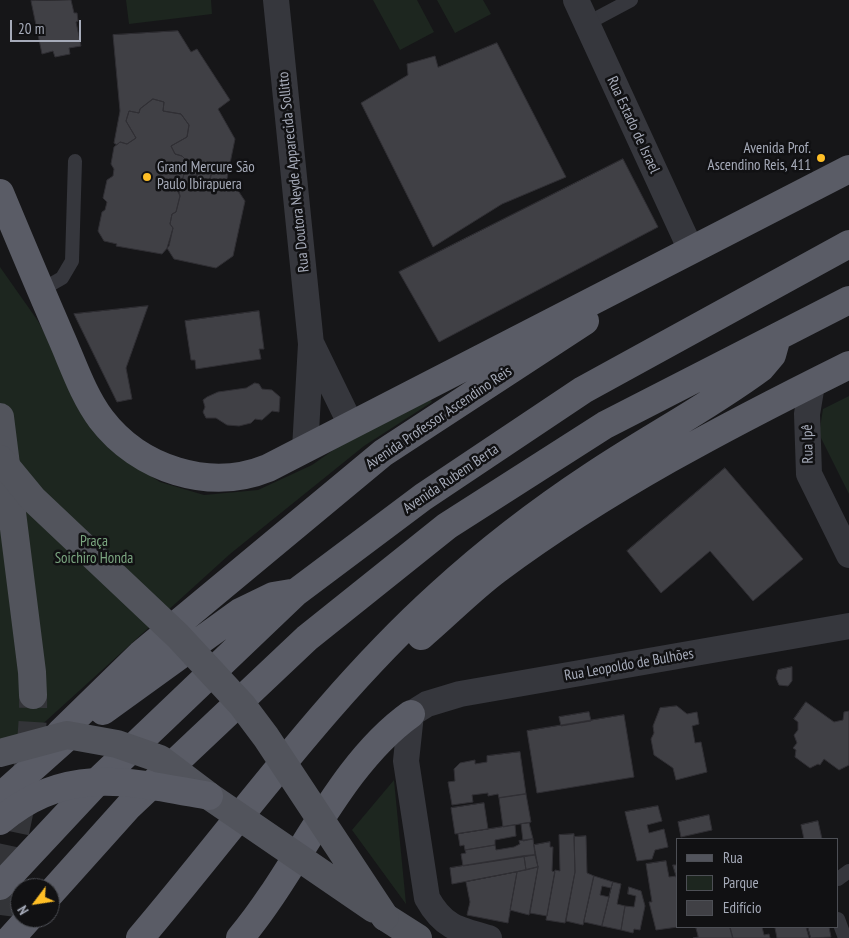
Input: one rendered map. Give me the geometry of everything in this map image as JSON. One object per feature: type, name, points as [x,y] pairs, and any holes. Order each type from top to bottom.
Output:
[{"type":"highway","points":[[0,193],[91,402],[102,419],[135,452],[161,466],[185,474],[214,479],[255,474],[352,426],[625,282],[849,169]]},
{"type":"highway","name":"Avenida Rubem Berta","points":[[0,886],[100,778],[295,593],[423,497],[583,390],[849,244]]},
{"type":"highway","name":"Avenida Professor Ascendino Reis","points":[[51,750],[60,733],[141,654],[383,453],[612,303],[625,282]]},
{"type":"highway","points":[[60,883],[129,806],[307,638],[447,526],[605,425],[849,300]]},
{"type":"highway","points":[[140,938],[210,856],[323,717],[392,639],[442,593],[500,544],[591,477],[761,368],[772,356],[777,337]]},
{"type":"highway","points":[[323,717],[354,706],[389,666],[497,570],[574,516],[633,480],[849,365]]},
{"type":"highway","points":[[0,797],[51,750],[168,662],[240,612],[272,596],[295,593]]},
{"type":"highway","points":[[240,938],[275,894],[364,758],[390,730],[411,714]]},
{"type":"highway","points":[[0,821],[13,809],[43,793],[74,784],[110,780],[209,796]]},
{"type":"highway","points":[[158,938],[210,856]]},
{"type":"highway","points":[[11,938],[20,928]]},
{"type":"main road","points":[[0,417],[32,672],[33,695]]},
{"type":"main road","points":[[0,460],[33,499],[178,636],[242,705],[266,737],[385,917]]},
{"type":"main road","points":[[0,753],[67,735],[117,744],[160,759],[209,796],[418,938]]},
{"type":"street","name":"Rua Doutora Neyde Apparecida Sollitto","points":[[276,0],[311,344]]},
{"type":"street","name":"Rua Estado de Israel","points":[[581,12],[691,250]]},
{"type":"street","points":[[311,344],[352,426]]},
{"type":"street","points":[[305,449],[311,344]]},
{"type":"street","name":"Rua Ipê","points":[[812,384],[807,414],[809,474],[849,555]]},
{"type":"street","name":"Rua Leopoldo de Bulhões","points":[[411,714],[427,704],[460,694],[849,626]]},
{"type":"street","points":[[411,714],[406,760],[427,898],[436,914],[459,930],[489,938]]},
{"type":"lane","points":[[581,12],[631,0]]},
{"type":"lane","points":[[41,290],[62,278],[72,261],[75,161]]},
{"type":"lane","points":[[839,922],[845,938]]},
{"type":"green space","points":[[126,0],[211,0],[212,14],[129,24]]},
{"type":"green space","points":[[373,0],[417,0],[434,32],[400,50]]},
{"type":"green space","points":[[437,0],[483,0],[491,14],[455,33]]},
{"type":"green space","name":"Praça Soichiro Honda","points":[[0,267],[38,321],[98,437],[117,454],[160,482],[204,495],[258,490],[312,465],[355,435],[426,392],[432,402],[364,446],[230,554],[36,730],[0,766]]},
{"type":"green space","points":[[849,396],[849,494],[819,434],[823,409]]},
{"type":"green space","points":[[394,780],[406,904],[352,830]]},
{"type":"building","points":[[71,0],[74,13],[77,13],[78,21],[76,22],[81,46],[69,48],[70,54],[55,57],[53,51],[42,54],[31,1]]},
{"type":"building","points":[[178,31],[191,52],[197,49],[230,100],[218,109],[235,139],[228,173],[199,165],[194,182],[178,186],[179,180],[183,178],[187,161],[182,156],[175,154],[171,146],[187,137],[189,125],[181,114],[163,111],[164,102],[153,99],[140,109],[139,113],[129,111],[126,121],[136,138],[127,144],[120,142],[117,145],[114,143],[120,111],[113,35]]},
{"type":"building","points":[[497,43],[566,177],[502,204],[433,247],[361,103],[408,75],[407,64],[435,56],[438,67]]},
{"type":"building","name":"Grand Mercure São Paulo Ibirapuera","points":[[153,99],[164,102],[163,111],[181,114],[189,125],[187,137],[171,146],[175,154],[182,156],[187,161],[183,178],[179,180],[177,190],[180,196],[176,212],[172,214],[170,224],[173,228],[169,246],[162,254],[116,246],[117,244],[104,241],[98,231],[102,212],[105,210],[107,202],[103,198],[107,180],[113,176],[114,169],[111,164],[114,147],[120,142],[127,144],[136,138],[126,121],[129,111],[139,113],[140,109]]},
{"type":"building","points":[[623,159],[658,227],[439,342],[399,272]]},
{"type":"building","points":[[199,165],[213,168],[210,180],[197,177]]},
{"type":"building","points":[[212,170],[228,173],[226,184],[210,180]]},
{"type":"building","points":[[195,177],[235,186],[245,201],[233,256],[216,268],[174,259],[167,248],[173,228],[170,224],[172,214],[176,212],[180,196],[178,186],[194,182]]},
{"type":"building","points":[[148,306],[126,368],[132,399],[117,402],[74,314]]},
{"type":"building","points":[[259,311],[264,349],[259,349],[261,359],[196,369],[195,360],[191,360],[185,321]]},
{"type":"building","points":[[255,383],[259,384],[262,389],[272,390],[280,397],[279,412],[272,411],[262,420],[255,419],[251,423],[239,426],[227,425],[216,418],[206,418],[203,412],[205,407],[203,400],[207,397],[218,392],[246,388]]},
{"type":"building","points":[[725,468],[803,559],[753,601],[710,551],[661,593],[627,551]]},
{"type":"building","points":[[792,667],[792,681],[788,686],[779,685],[776,678],[778,670]]},
{"type":"building","points":[[806,702],[834,722],[843,720],[844,712],[849,711],[849,765],[839,770],[824,759],[820,765],[818,764],[810,768],[795,757],[796,750],[793,748],[797,743],[794,735],[798,730],[798,722],[794,719]]},
{"type":"building","points":[[677,706],[687,714],[697,712],[699,724],[692,726],[695,743],[701,742],[707,772],[676,780],[673,768],[654,755],[651,739],[654,733],[653,726],[660,708]]},
{"type":"building","points":[[589,712],[591,721],[561,726],[559,717]]},
{"type":"building","points":[[624,715],[634,777],[537,793],[527,731]]},
{"type":"building","points":[[520,752],[526,794],[499,798],[498,794],[488,796],[488,793],[472,795],[473,802],[452,805],[448,782],[455,781],[454,769],[460,763],[475,760],[475,764],[487,762],[487,756]]},
{"type":"building","points":[[526,794],[531,822],[503,827],[499,798]]},
{"type":"building","points":[[484,803],[488,829],[455,834],[451,808]]},
{"type":"building","points":[[658,806],[662,821],[647,825],[649,833],[664,829],[668,847],[655,850],[652,859],[637,861],[625,812]]},
{"type":"building","points":[[709,815],[712,830],[681,837],[678,822]]},
{"type":"building","points":[[818,821],[822,838],[804,838],[801,825]]},
{"type":"building","points":[[529,823],[533,839],[523,841],[521,824]]},
{"type":"building","points":[[515,825],[516,836],[495,840],[495,845],[465,850],[464,845],[460,846],[458,834]]},
{"type":"building","points":[[574,834],[575,872],[565,923],[546,920],[555,870],[560,871],[559,835]]},
{"type":"building","points":[[586,836],[587,873],[594,876],[583,925],[566,921],[575,872],[574,837]]},
{"type":"building","points":[[533,839],[535,855],[463,866],[461,854],[466,853],[465,850],[495,845],[496,850],[514,847],[520,844],[519,841]]},
{"type":"building","points":[[550,842],[550,847],[553,847],[552,871],[555,872],[547,916],[530,913],[538,867],[534,845]]},
{"type":"building","points":[[535,855],[538,867],[526,870],[524,856]]},
{"type":"building","points":[[524,856],[526,870],[452,884],[450,868]]},
{"type":"building","points":[[666,861],[669,877],[676,876],[676,927],[656,930],[649,902],[652,902],[646,864]]},
{"type":"building","points":[[673,865],[676,865],[676,876]]},
{"type":"building","points":[[538,867],[529,915],[510,910],[517,872]]},
{"type":"building","points":[[517,872],[508,923],[467,915],[470,902],[466,882]]},
{"type":"building","points":[[594,876],[613,882],[611,888],[602,886],[600,895],[609,897],[602,926],[584,922]]},
{"type":"building","points":[[613,882],[621,884],[617,904],[625,906],[621,930],[602,926]]},
{"type":"building","points":[[629,887],[641,891],[645,906],[640,930],[634,929],[633,933],[621,930],[625,906],[634,907],[636,896],[628,894]]},
{"type":"building","points":[[696,928],[730,928],[733,938],[693,938],[698,937]]},
{"type":"building","points":[[730,928],[762,928],[764,935],[769,934],[770,938],[733,938]]},
{"type":"building","points":[[775,928],[806,928],[809,938],[777,938]]},
{"type":"building","points":[[808,928],[829,928],[831,937],[811,938]]},
{"type":"tunnel","points":[[0,915],[26,778],[33,723],[33,695]]},
{"type":"place","name":"Avenida Prof. Ascendino Reis, 411","points":[[821,158]]},
{"type":"place","name":"Grand Mercure São Paulo Ibirapuera","points":[[147,177]]}]
